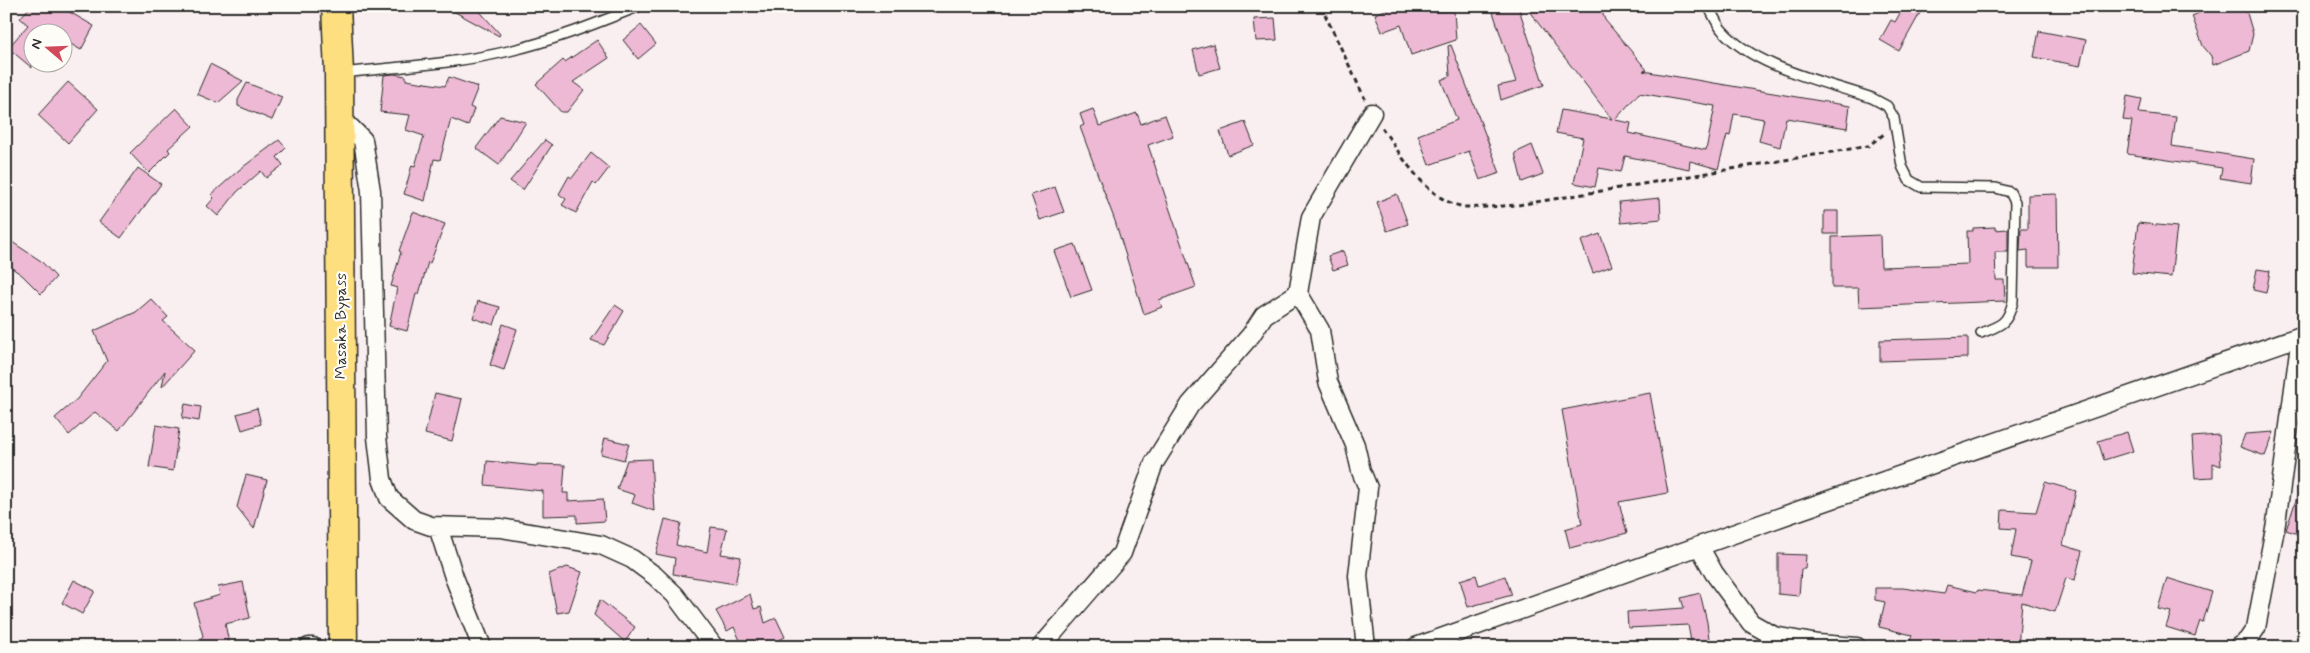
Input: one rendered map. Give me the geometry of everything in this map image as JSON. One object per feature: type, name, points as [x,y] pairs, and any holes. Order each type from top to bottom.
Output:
[{"type":"highway","name":"Masaka Bypass","points":[[336,6],[340,143],[343,647]]},
{"type":"street","points":[[1366,647],[1358,576],[1368,488],[1361,471],[1355,445],[1328,382],[1320,330],[1298,293],[1310,217],[1372,113]]},
{"type":"street","points":[[340,143],[351,128],[363,140],[368,162],[371,191],[377,437],[382,479],[389,498],[400,510],[414,520],[438,526],[501,528],[601,545],[632,559],[655,576],[675,595],[714,647]]},
{"type":"street","points":[[1041,647],[1122,553],[1154,463],[1190,405],[1251,335],[1264,315],[1298,293]]},
{"type":"street","points":[[1416,647],[2302,335],[2276,523],[2258,619],[2256,628],[2247,641],[2238,646]]},
{"type":"street","points":[[438,526],[454,576],[482,647]]},
{"type":"street","points":[[1699,546],[1714,573],[1751,623],[1774,636],[1857,647]]},
{"type":"lane","points":[[339,74],[469,59],[510,51],[554,38],[640,6]]},
{"type":"lane","points":[[1708,6],[1722,30],[1748,52],[1777,66],[1872,98],[1887,106],[1894,118],[1902,166],[1909,180],[1921,187],[1996,188],[2010,192],[2015,202],[2013,301],[2010,315],[2002,326],[1982,333]]},
{"type":"path","points":[[1321,6],[1372,113],[1414,174],[1437,196],[1466,207],[1518,205],[1868,146],[1883,134],[1897,135]]},
{"type":"building","points":[[31,6],[59,6],[94,26],[81,50],[72,45],[72,22],[25,22],[20,18]]},
{"type":"building","points":[[444,6],[475,6],[500,34],[499,36]]},
{"type":"building","points":[[1396,6],[1421,6],[1423,12],[1454,11],[1456,40],[1411,55],[1401,25],[1382,32],[1375,14]]},
{"type":"building","points":[[1491,6],[1518,6],[1544,85],[1501,100],[1498,86],[1516,82]]},
{"type":"building","points":[[1525,6],[1600,6],[1605,20],[1647,70],[1643,71],[1850,106],[1847,128],[1786,118],[1780,147],[1759,141],[1764,119],[1734,114],[1730,136],[1727,135],[1718,169],[1690,161],[1689,169],[1625,156],[1621,172],[1599,168],[1595,187],[1574,183],[1583,138],[1556,133],[1561,110],[1612,119]],"holes":[[[1639,93],[1715,106],[1706,150],[1629,133],[1631,123],[1615,120]]]},
{"type":"building","points":[[1904,6],[1924,6],[1899,51],[1880,40],[1891,20],[1895,22]]},
{"type":"building","points":[[2215,6],[2245,6],[2253,34],[2249,51],[2213,65],[2211,56],[2203,46],[2192,16]]},
{"type":"building","points":[[1275,18],[1277,40],[1256,41],[1254,19]]},
{"type":"building","points":[[641,25],[656,44],[638,59],[623,40]]},
{"type":"building","points":[[2039,31],[2086,40],[2080,66],[2034,57]]},
{"type":"building","points":[[22,32],[22,60],[8,48]]},
{"type":"building","points":[[597,40],[609,58],[573,82],[584,90],[567,112],[561,112],[536,84],[563,60],[565,62]]},
{"type":"building","points":[[1213,44],[1220,68],[1199,74],[1193,50]]},
{"type":"building","points":[[1451,45],[1500,173],[1480,180],[1469,151],[1429,165],[1418,135],[1457,120],[1441,80],[1450,76],[1448,46]]},
{"type":"building","points":[[210,64],[243,81],[218,103],[197,94]]},
{"type":"building","points":[[384,75],[406,76],[406,80],[445,86],[449,77],[478,87],[470,107],[474,109],[468,126],[451,119],[440,160],[434,159],[425,201],[404,194],[412,165],[415,166],[424,136],[406,130],[410,115],[380,112]]},
{"type":"building","points":[[68,82],[98,109],[68,143],[38,115]]},
{"type":"building","points":[[247,83],[282,97],[272,120],[238,106],[238,100]]},
{"type":"building","points":[[2127,96],[2142,99],[2139,113],[2176,117],[2172,146],[2254,159],[2251,183],[2220,178],[2222,168],[2127,154],[2132,121],[2123,120]]},
{"type":"building","points":[[176,108],[193,126],[168,149],[170,152],[149,173],[130,153]]},
{"type":"building","points":[[1093,109],[1099,126],[1137,113],[1141,124],[1165,115],[1173,136],[1148,145],[1196,287],[1159,300],[1162,307],[1144,314],[1115,221],[1080,127],[1084,125],[1080,114]]},
{"type":"building","points":[[500,116],[526,122],[499,165],[476,148]]},
{"type":"building","points":[[1245,122],[1254,145],[1228,155],[1220,131]]},
{"type":"building","points":[[279,140],[286,148],[277,157],[283,165],[266,178],[261,171],[237,192],[218,216],[207,206],[214,198],[211,195],[239,170]]},
{"type":"building","points":[[545,140],[552,145],[523,190],[510,181]]},
{"type":"building","points":[[1532,145],[1543,174],[1522,182],[1515,153]]},
{"type":"building","points":[[591,153],[609,168],[596,185],[593,182],[576,213],[562,205],[566,199],[559,194],[569,176],[572,178]]},
{"type":"building","points":[[138,168],[161,184],[121,238],[99,222]]},
{"type":"building","points":[[1055,187],[1064,212],[1040,220],[1031,195]]},
{"type":"building","points":[[1397,194],[1408,224],[1387,231],[1377,202]]},
{"type":"building","points":[[2057,194],[2058,267],[2028,267],[2028,250],[2020,251],[2021,229],[2028,229],[2028,195]]},
{"type":"building","points":[[1660,198],[1661,219],[1621,223],[1619,202]]},
{"type":"building","points":[[1824,211],[1838,211],[1838,234],[1824,234]]},
{"type":"building","points":[[413,212],[445,224],[430,263],[428,262],[419,294],[416,294],[407,331],[389,326],[397,288],[391,286],[401,252],[399,251]]},
{"type":"building","points":[[2138,223],[2177,227],[2171,277],[2132,273]]},
{"type":"building","points":[[1995,227],[1995,230],[2008,229],[2008,252],[1995,252],[1996,280],[2004,280],[2005,301],[1859,307],[1858,288],[1832,288],[1832,237],[1880,235],[1881,267],[1968,264],[1967,231],[1973,231],[1973,228]]},
{"type":"building","points":[[1600,234],[1612,266],[1593,273],[1581,241]]},
{"type":"building","points":[[6,238],[41,261],[56,277],[41,294],[22,275],[6,264]]},
{"type":"building","points":[[1075,244],[1092,290],[1071,297],[1054,251]]},
{"type":"building","points":[[1343,251],[1348,265],[1333,270],[1328,256]]},
{"type":"building","points":[[2257,269],[2270,271],[2266,293],[2253,290]]},
{"type":"building","points":[[151,299],[168,317],[163,321],[195,350],[162,387],[165,371],[119,431],[95,412],[69,435],[55,418],[77,399],[107,361],[94,331],[136,312]]},
{"type":"building","points":[[478,301],[500,307],[494,325],[473,318]]},
{"type":"building","points":[[615,305],[624,311],[604,345],[591,340]]},
{"type":"building","points":[[503,324],[517,329],[504,370],[490,365]]},
{"type":"building","points":[[1968,337],[1968,358],[1880,361],[1880,340]]},
{"type":"building","points":[[435,393],[462,399],[452,441],[425,434]]},
{"type":"building","points":[[1650,393],[1668,493],[1619,502],[1627,533],[1570,548],[1565,529],[1582,524],[1562,410]]},
{"type":"building","points":[[185,404],[201,407],[199,421],[182,418]]},
{"type":"building","points":[[257,408],[261,424],[242,430],[237,414]]},
{"type":"building","points":[[156,425],[179,429],[173,471],[149,467]]},
{"type":"building","points":[[2127,432],[2133,451],[2104,460],[2098,441]]},
{"type":"building","points":[[2274,432],[2265,456],[2240,447],[2245,434]]},
{"type":"building","points":[[2219,435],[2221,466],[2213,463],[2213,477],[2195,478],[2192,437]]},
{"type":"building","points":[[605,438],[629,444],[624,460],[601,454]]},
{"type":"building","points":[[651,459],[654,511],[632,503],[635,495],[617,489],[627,460]]},
{"type":"building","points":[[487,461],[537,466],[537,464],[565,465],[563,493],[568,493],[568,501],[603,499],[605,521],[577,523],[577,515],[543,516],[543,491],[485,485]]},
{"type":"building","points":[[246,475],[267,480],[254,529],[237,507]]},
{"type":"building","points":[[2045,482],[2076,491],[2063,545],[2082,551],[2075,580],[2066,578],[2055,612],[2022,602],[2018,647],[1929,647],[1910,641],[1912,635],[1879,627],[1885,602],[1875,600],[1875,588],[1903,588],[1944,594],[1947,585],[1977,592],[1978,590],[2022,595],[2031,561],[2011,557],[2016,529],[2001,528],[2002,510],[2036,512]]},
{"type":"building","points":[[2301,485],[2304,486],[2304,536],[2286,530]]},
{"type":"building","points":[[665,519],[681,523],[676,545],[707,552],[711,527],[727,529],[721,554],[741,557],[735,584],[673,574],[675,558],[656,554]]},
{"type":"building","points":[[1778,554],[1806,555],[1805,569],[1801,569],[1799,596],[1778,594]]},
{"type":"building","points":[[567,567],[582,572],[569,611],[557,613],[549,574]]},
{"type":"building","points":[[1476,575],[1479,585],[1505,576],[1512,595],[1468,607],[1460,580]]},
{"type":"building","points":[[2167,578],[2212,592],[2203,622],[2200,621],[2195,636],[2166,627],[2171,612],[2158,609]]},
{"type":"building","points":[[74,580],[95,591],[82,614],[62,603]]},
{"type":"building","points":[[243,582],[250,618],[225,624],[230,647],[191,647],[203,636],[194,603],[220,595],[218,587]]},
{"type":"building","points":[[1700,593],[1707,622],[1710,647],[1692,647],[1688,625],[1628,628],[1627,612],[1684,608],[1681,598]]},
{"type":"building","points":[[750,594],[754,609],[761,607],[765,623],[776,618],[785,637],[766,647],[743,647],[734,627],[727,631],[716,611]]},
{"type":"building","points":[[600,600],[635,627],[625,642],[594,615]]}]
